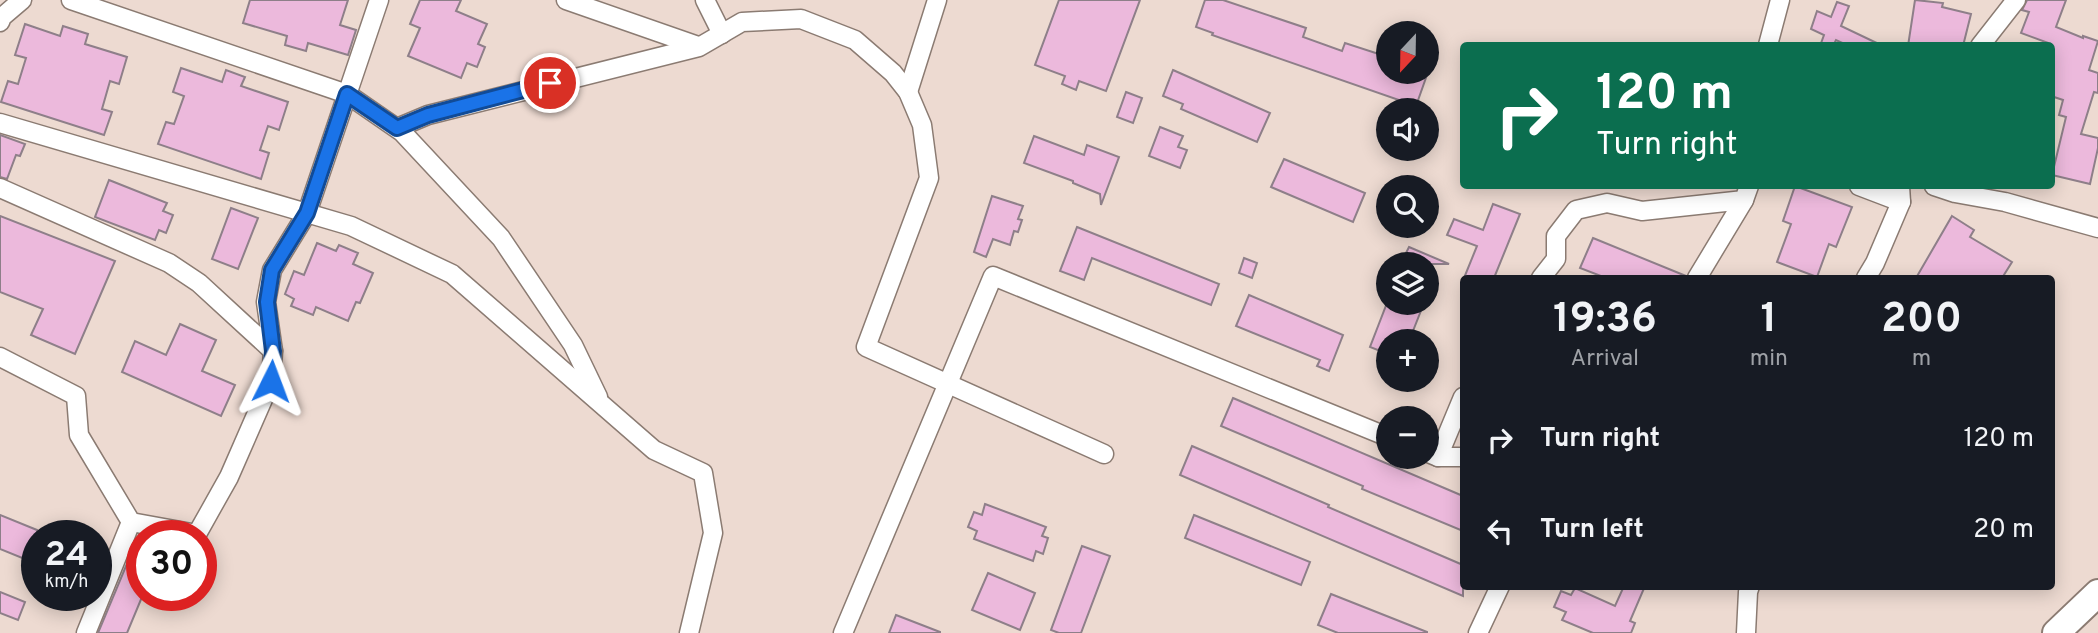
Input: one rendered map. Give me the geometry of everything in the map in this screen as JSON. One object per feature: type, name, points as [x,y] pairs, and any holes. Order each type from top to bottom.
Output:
[{"type":"highway","points":[[2056,633],[2098,593]]},
{"type":"street","points":[[0,22],[2,17],[22,0]]},
{"type":"street","points":[[71,0],[347,94],[397,128],[501,238],[573,345],[602,405]]},
{"type":"street","points":[[205,520],[229,477],[271,381],[273,351],[267,302],[272,270],[307,213],[379,0]]},
{"type":"street","points":[[566,0],[699,47]]},
{"type":"street","points":[[705,0],[722,34]]},
{"type":"street","points":[[908,92],[937,0]]},
{"type":"street","points":[[1769,42],[1780,0]]},
{"type":"street","points":[[1983,42],[2016,0]]},
{"type":"street","points":[[397,128],[428,115],[699,47],[742,22],[801,19],[855,40],[893,73],[908,92],[922,125],[929,178],[866,347],[1104,454]]},
{"type":"street","points":[[0,123],[351,226],[452,274],[653,450],[703,473],[713,533],[689,633]]},
{"type":"street","points":[[0,188],[169,263],[199,283],[273,351]]},
{"type":"street","points":[[1868,275],[1875,263],[1900,194],[1874,189]]},
{"type":"street","points":[[1944,189],[2005,202],[2098,228]]},
{"type":"street","points":[[1543,275],[1556,259],[1556,236],[1576,211],[1607,202],[1642,211],[1746,193]]},
{"type":"street","points":[[1698,275],[1746,193]]},
{"type":"street","points":[[843,633],[993,276],[1376,432]]},
{"type":"street","points":[[0,357],[76,396],[79,435],[130,520]]},
{"type":"street","points":[[1439,442],[1460,403]]},
{"type":"street","points":[[1439,455],[1460,457]]},
{"type":"street","points":[[86,633],[126,534]]},
{"type":"street","points":[[1478,633],[1498,590]]},
{"type":"street","points":[[1746,633],[1749,590]]},
{"type":"building","points":[[250,0],[348,0],[340,25],[356,30],[348,55],[308,43],[306,51],[285,45],[287,36],[243,23]]},
{"type":"building","points":[[420,0],[461,0],[456,11],[487,24],[478,44],[485,47],[477,67],[467,63],[461,78],[408,56],[420,28],[410,24]]},
{"type":"building","points":[[1059,0],[1140,0],[1106,91],[1079,81],[1076,90],[1062,84],[1065,76],[1035,65]]},
{"type":"building","points":[[1205,0],[1223,0],[1306,28],[1303,37],[1342,51],[1345,43],[1376,53],[1376,84],[1424,84],[1419,98],[1393,98],[1212,35],[1213,33],[1196,27]]},
{"type":"building","points":[[1915,0],[1943,3],[1942,7],[1971,14],[1964,42],[1909,42]]},
{"type":"building","points":[[2027,0],[2066,0],[2056,27],[2098,41],[2089,70],[2098,73],[2098,93],[2094,92],[2081,134],[2098,138],[2090,184],[2055,176],[2055,163],[2066,117],[2059,115],[2063,100],[2055,97],[2055,42],[2046,42],[2021,33],[2029,12],[2022,10]]},
{"type":"building","points":[[1837,2],[1849,6],[1841,26],[1875,42],[1821,42],[1824,35],[1811,29],[1817,11],[1831,17]]},
{"type":"building","points":[[25,24],[60,36],[63,26],[88,34],[85,44],[127,57],[119,84],[110,81],[102,109],[112,112],[104,135],[1,102],[8,81],[18,84],[26,58],[15,55]]},
{"type":"building","points":[[181,68],[222,82],[226,70],[245,77],[241,86],[288,102],[279,130],[268,126],[260,150],[269,153],[261,179],[158,144],[166,122],[174,124],[184,96],[173,92]]},
{"type":"building","points":[[1173,70],[1270,113],[1257,142],[1181,109],[1183,104],[1163,96]]},
{"type":"building","points":[[1126,92],[1142,98],[1133,123],[1117,117]]},
{"type":"building","points":[[1160,127],[1183,136],[1178,147],[1187,150],[1180,168],[1149,156]]},
{"type":"building","points":[[0,135],[25,144],[20,156],[16,155],[7,179],[0,177]]},
{"type":"building","points":[[1034,136],[1084,155],[1087,145],[1119,157],[1101,205],[1100,194],[1024,163]]},
{"type":"building","points":[[1284,159],[1365,193],[1353,222],[1271,187]]},
{"type":"building","points":[[109,180],[167,203],[163,211],[173,215],[166,233],[159,230],[155,240],[95,217]]},
{"type":"building","points":[[1794,189],[1803,189],[1852,207],[1836,247],[1829,244],[1818,275],[1777,262],[1791,224],[1783,221]]},
{"type":"building","points":[[992,196],[1023,206],[1018,219],[1022,220],[1018,232],[1014,231],[1010,245],[993,239],[986,257],[974,252]]},
{"type":"building","points":[[1493,204],[1520,214],[1495,275],[1465,275],[1477,246],[1447,235],[1454,219],[1483,230]]},
{"type":"building","points":[[231,208],[258,218],[238,269],[212,259]]},
{"type":"building","points":[[0,216],[115,261],[75,354],[31,335],[43,309],[0,292]]},
{"type":"building","points":[[1952,216],[1974,230],[1970,237],[2012,262],[2004,275],[1918,275]]},
{"type":"building","points":[[1077,227],[1219,284],[1211,305],[1092,258],[1084,280],[1060,271]]},
{"type":"building","points":[[1593,238],[1684,275],[1598,275],[1580,268]]},
{"type":"building","points":[[317,243],[336,251],[339,245],[358,253],[353,264],[373,273],[360,303],[356,302],[348,321],[316,307],[313,315],[291,306],[294,299],[285,294],[294,271],[304,275]]},
{"type":"building","points":[[1409,247],[1421,252],[1406,252]]},
{"type":"building","points":[[1244,258],[1257,263],[1252,278],[1239,273]]},
{"type":"building","points":[[1249,295],[1343,335],[1329,371],[1317,366],[1320,360],[1236,326]]},
{"type":"building","points":[[1382,315],[1419,315],[1414,329],[1377,329]]},
{"type":"building","points":[[180,324],[216,340],[202,371],[235,385],[221,416],[122,372],[135,341],[166,355]]},
{"type":"building","points":[[1376,331],[1376,349],[1370,347]]},
{"type":"building","points":[[1233,398],[1376,459],[1376,469],[1400,469],[1460,495],[1460,530],[1362,489],[1363,486],[1221,426]]},
{"type":"building","points":[[1192,446],[1460,564],[1460,590],[1463,590],[1463,596],[1180,475]]},
{"type":"building","points":[[985,504],[1046,527],[1042,536],[1048,538],[1043,554],[1036,551],[1033,561],[974,539],[977,531],[968,527],[974,512],[982,515]]},
{"type":"building","points":[[0,515],[21,524],[21,558],[0,549]]},
{"type":"building","points":[[1194,515],[1310,562],[1301,585],[1185,538]]},
{"type":"building","points":[[1082,546],[1110,556],[1081,633],[1059,633],[1051,630]]},
{"type":"building","points":[[126,566],[126,611],[136,611],[127,633],[98,633],[107,611],[112,611],[112,600]]},
{"type":"building","points":[[988,573],[1035,593],[1020,630],[972,610]]},
{"type":"building","points":[[1574,590],[1615,606],[1622,590],[1643,590],[1630,621],[1635,623],[1631,633],[1593,633],[1562,620],[1566,612],[1554,607],[1561,591],[1571,595]]},
{"type":"building","points":[[0,592],[21,600],[18,620],[0,613]]},
{"type":"building","points":[[1331,594],[1427,633],[1338,633],[1318,625]]},
{"type":"building","points":[[896,615],[940,632],[940,633],[889,633]]},
{"type":"route","points":[[271,381],[273,351],[267,302],[272,270],[307,213],[347,94],[397,128],[428,115],[550,83]]}]
